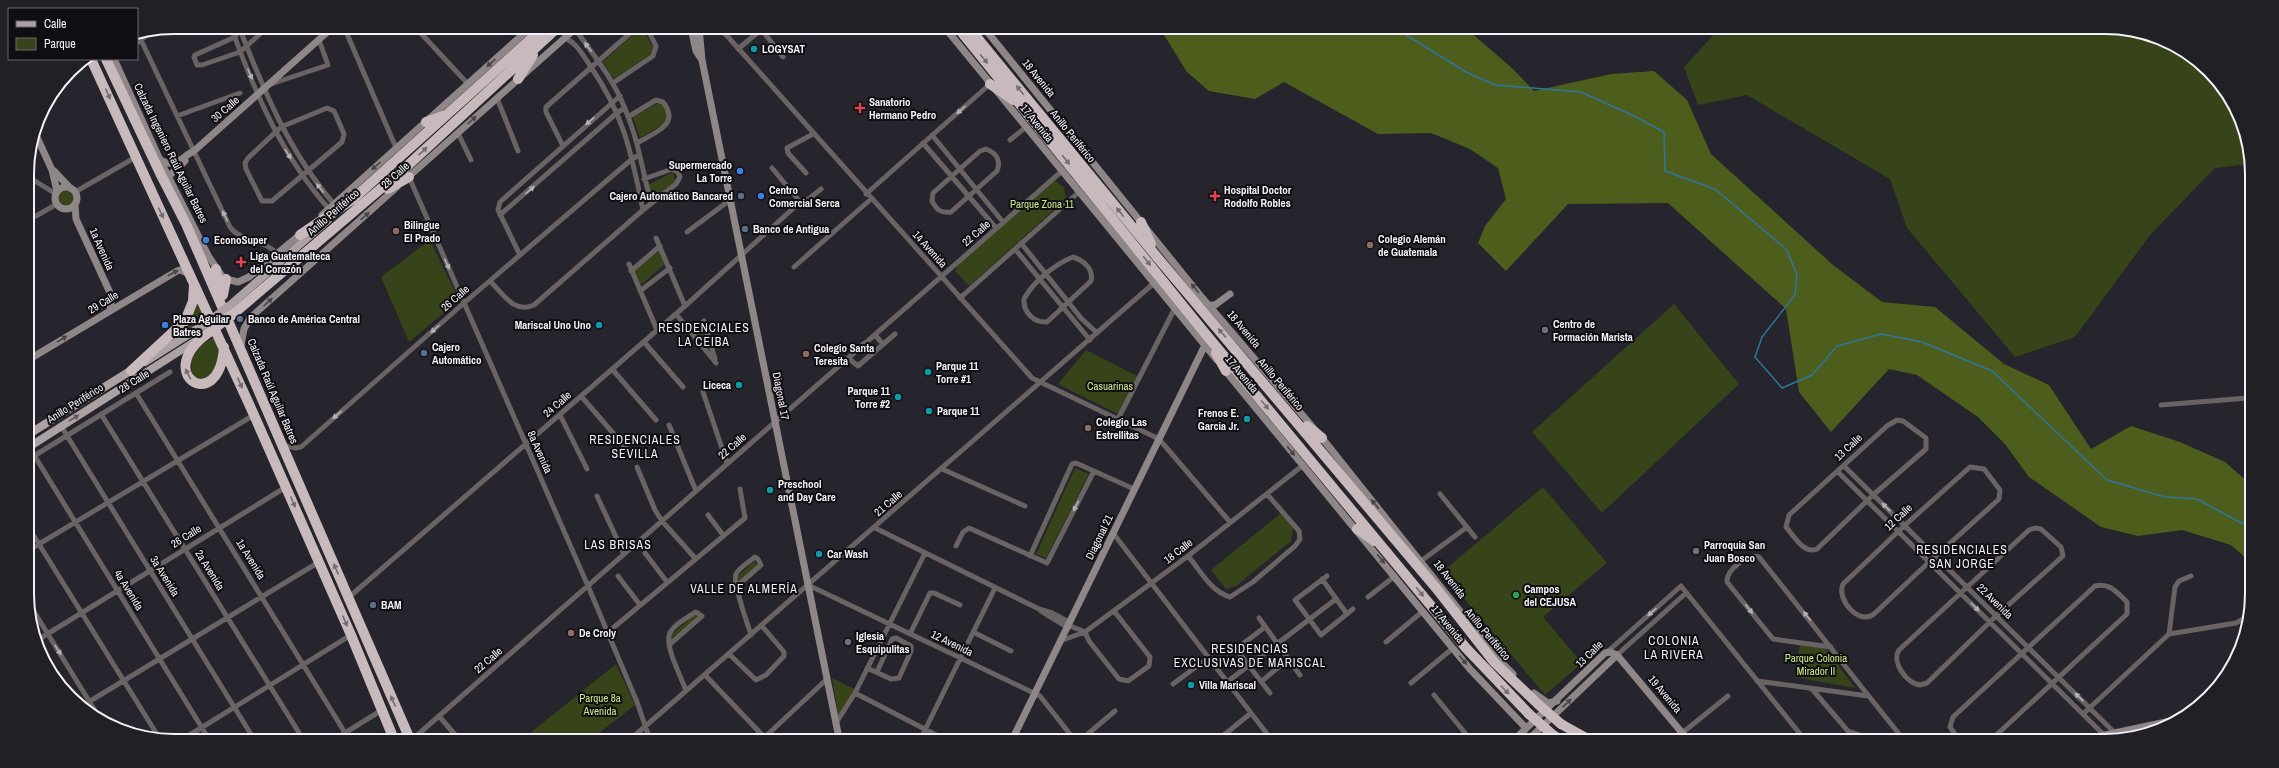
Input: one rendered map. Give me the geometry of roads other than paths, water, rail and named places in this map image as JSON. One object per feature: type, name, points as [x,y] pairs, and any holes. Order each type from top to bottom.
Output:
[{"type":"highway","points":[[496,71],[524,34]]},
{"type":"highway","name":"Anillo Periférico","points":[[353,199],[536,34]]},
{"type":"highway","name":"Anillo Periférico","points":[[198,339],[208,327],[228,309],[405,168],[551,34]]},
{"type":"highway","name":"Anillo Periférico","points":[[963,34],[1204,332],[1466,648],[1529,714],[1552,734]]},
{"type":"highway","name":"Anillo Periférico","points":[[974,34],[1157,257],[1293,416],[1436,588],[1494,662],[1561,724],[1579,734]]},
{"type":"highway","points":[[518,79],[539,45]]},
{"type":"highway","points":[[92,61],[224,347],[351,634],[392,734]]},
{"type":"highway","name":"Calzada Raúl Aguilar Batres","points":[[113,61],[124,96],[161,175],[228,309],[240,345],[408,734]]},
{"type":"highway","points":[[990,84],[1024,108]]},
{"type":"highway","points":[[426,122],[448,114]]},
{"type":"highway","points":[[351,212],[409,177]]},
{"type":"highway","points":[[300,235],[353,199]]},
{"type":"highway","points":[[1141,222],[1157,257]]},
{"type":"highway","points":[[216,269],[228,309]]},
{"type":"highway","points":[[131,371],[185,321],[193,301],[192,278]]},
{"type":"highway","points":[[226,279],[223,293],[228,309]]},
{"type":"highway","points":[[1204,332],[1226,372]]},
{"type":"highway","points":[[198,339],[190,350],[185,363],[185,372],[189,378],[195,382],[208,383],[214,379],[221,366],[224,347]]},
{"type":"highway","points":[[1293,416],[1322,438]]},
{"type":"highway","points":[[1357,529],[1387,551]]},
{"type":"highway","points":[[1419,558],[1436,588]]},
{"type":"main road","name":"Anillo Periférico","points":[[228,309],[353,199]]},
{"type":"main road","name":"Anillo Periférico","points":[[34,431],[131,371],[208,327]]},
{"type":"main road","name":"Anillo Periférico","points":[[34,444],[198,339]]},
{"type":"street","points":[[234,34],[274,132],[301,176],[332,207]]},
{"type":"street","points":[[237,34],[235,37],[198,53],[194,57],[197,65],[202,66],[240,52],[260,34]]},
{"type":"street","points":[[242,34],[264,90],[281,126],[307,171],[332,207]]},
{"type":"street","name":"30 Calle","points":[[160,160],[168,164],[176,163],[194,150],[271,84],[325,34]]},
{"type":"street","points":[[347,34],[398,147],[393,164]]},
{"type":"street","points":[[422,34],[468,84]]},
{"type":"street","name":"28 Calle","points":[[226,279],[238,282],[245,279],[300,235],[522,34]]},
{"type":"street","name":"28 Calle","points":[[240,345],[244,329],[250,318],[569,34]]},
{"type":"street","points":[[579,34],[613,83],[620,96],[637,143],[644,179],[651,204]]},
{"type":"street","points":[[563,146],[546,109],[548,105],[629,34]]},
{"type":"street","points":[[613,83],[653,56],[656,46],[650,34]]},
{"type":"street","name":"Diagonal 17","points":[[692,34],[696,51],[702,60]]},
{"type":"street","name":"Diagonal 17","points":[[700,34],[702,60],[838,734]]},
{"type":"street","name":"14 Avenida","points":[[725,34],[866,194],[1032,378],[1159,439]]},
{"type":"street","points":[[738,49],[756,34]]},
{"type":"street","points":[[766,34],[783,57]]},
{"type":"street","name":"17 Avenida","points":[[950,34],[1175,308],[1302,466],[1357,529],[1454,648],[1526,728]]},
{"type":"street","name":"18 Avenida","points":[[989,34],[1220,318],[1322,438],[1503,664],[1540,700],[1548,703],[1556,701]]},
{"type":"street","points":[[564,38],[572,42],[592,68],[618,112],[630,146],[643,210]]},
{"type":"street","name":"30 Calle","points":[[271,84],[328,65],[319,40]]},
{"type":"street","points":[[139,41],[233,231],[270,248],[277,254]]},
{"type":"street","name":"Calzada Ingeniero Raúl Aguilar Batres","points":[[113,61],[168,177],[216,269]]},
{"type":"street","points":[[866,194],[990,84]]},
{"type":"street","name":"30 Calle","points":[[177,116],[240,93]]},
{"type":"street","points":[[520,255],[500,215],[498,207],[500,202],[620,96]]},
{"type":"street","points":[[497,98],[518,151]]},
{"type":"street","points":[[628,117],[656,100],[665,105],[670,119],[667,125],[637,143]]},
{"type":"street","points":[[330,108],[334,111],[344,134],[344,138],[272,201],[262,201],[246,169],[245,163],[281,126],[330,108]]},
{"type":"street","points":[[500,215],[618,112],[625,108]]},
{"type":"street","points":[[1010,140],[1026,128]]},
{"type":"street","points":[[458,133],[471,160]]},
{"type":"street","points":[[806,173],[788,153],[787,148],[813,134]]},
{"type":"street","points":[[932,135],[1003,222]]},
{"type":"street","points":[[39,140],[52,170],[57,192],[57,204]]},
{"type":"street","points":[[923,143],[996,228]]},
{"type":"street","points":[[986,149],[991,151],[999,159],[1000,165],[997,172],[951,212],[944,213],[936,209],[932,201],[933,193],[960,169],[980,151],[986,149]]},
{"type":"street","name":"30 Calle","points":[[168,177],[194,150]]},
{"type":"street","name":"26 Calle","points":[[283,445],[296,448],[301,447],[464,303],[632,159],[639,155]]},
{"type":"street","points":[[57,192],[63,187],[72,190],[136,157]]},
{"type":"street","points":[[772,168],[801,202]]},
{"type":"street","points":[[490,281],[513,305],[526,308],[538,303],[643,210],[680,180],[679,174],[672,169],[644,179]]},
{"type":"street","points":[[52,170],[62,182],[72,190],[77,198],[75,204],[66,209],[57,204]]},
{"type":"street","name":"22 Calle","points":[[418,734],[1062,171]]},
{"type":"street","name":"8a Avenida","points":[[409,177],[588,586],[637,702],[648,734]]},
{"type":"street","points":[[34,180],[57,192]]},
{"type":"street","name":"24 Calle","points":[[348,598],[686,306],[801,202],[805,202],[821,189]]},
{"type":"street","points":[[960,298],[1079,192]]},
{"type":"street","points":[[794,267],[871,199]]},
{"type":"street","points":[[687,232],[730,200]]},
{"type":"street","points":[[34,217],[57,204]]},
{"type":"street","name":"1a Avenida","points":[[75,204],[76,219]]},
{"type":"street","name":"1a Avenida","points":[[66,209],[76,219],[112,297],[110,310]]},
{"type":"street","points":[[656,238],[686,306]]},
{"type":"street","points":[[1021,244],[1069,303],[1097,333]]},
{"type":"street","points":[[631,271],[660,246]]},
{"type":"street","points":[[1015,249],[1090,340]]},
{"type":"street","points":[[1073,257],[1080,259],[1091,272],[1091,281],[1047,322],[1039,323],[1031,317],[1024,306],[1024,300],[1027,293],[1046,275],[1065,260],[1073,257]]},
{"type":"street","points":[[629,264],[657,330]]},
{"type":"street","points":[[640,291],[670,268]]},
{"type":"street","points":[[216,269],[226,279]]},
{"type":"street","name":"29 Calle","points":[[34,356],[178,270],[192,278]]},
{"type":"street","name":"21 Calle","points":[[637,734],[1154,283]]},
{"type":"street","name":"1a Avenida","points":[[108,288],[114,294],[123,298],[144,290]]},
{"type":"street","points":[[1210,305],[1215,305],[1230,294]]},
{"type":"street","points":[[1118,419],[1175,308]]},
{"type":"street","points":[[676,314],[716,363],[704,321],[692,333]]},
{"type":"street","points":[[848,358],[858,366],[895,334]]},
{"type":"street","points":[[875,335],[883,344]]},
{"type":"street","points":[[644,342],[683,387]]},
{"type":"street","points":[[864,344],[872,354]]},
{"type":"street","name":"Diagonal 21","points":[[1015,734],[1205,345]]},
{"type":"street","points":[[612,370],[656,420]]},
{"type":"street","name":"28 Calle","points":[[34,455],[170,372]]},
{"type":"street","points":[[703,392],[728,463]]},
{"type":"street","name":"1a Avenida","points":[[136,393],[345,734]]},
{"type":"street","points":[[581,396],[631,454]]},
{"type":"street","points":[[2161,405],[2245,398]]},
{"type":"street","name":"2a Avenida","points":[[101,414],[300,734]]},
{"type":"street","points":[[34,547],[254,415]]},
{"type":"street","points":[[560,415],[587,469]]},
{"type":"street","name":"13 Calle","points":[[1867,501],[1813,551],[1805,549],[1786,527],[1786,521],[1789,516],[1887,426],[1896,420],[1901,421],[1926,438],[1927,448],[1873,495]]},
{"type":"street","points":[[669,425],[696,491]]},
{"type":"street","name":"3a Avenida","points":[[61,426],[251,734]]},
{"type":"street","points":[[1159,439],[1230,522]]},
{"type":"street","name":"4a Avenida","points":[[34,455],[206,734]]},
{"type":"street","points":[[1030,556],[1074,463],[1134,489]]},
{"type":"street","name":"18 Calle","points":[[1060,641],[1085,632],[1188,556],[1302,466]]},
{"type":"street","name":"22 Avenida","points":[[1844,466],[2115,733]]},
{"type":"street","points":[[637,467],[655,510],[662,521],[695,558]]},
{"type":"street","name":"12 Calle","points":[[1929,562],[1868,618],[1860,617],[1842,598],[1841,591],[1843,584],[1898,531],[1969,468],[1983,468],[1999,488],[2001,495],[1996,502],[1935,556]]},
{"type":"street","points":[[942,469],[1025,506]]},
{"type":"street","points":[[956,546],[963,532],[969,528],[1047,563],[1094,471]]},
{"type":"street","name":"22 Avenida","points":[[1838,472],[2103,734]]},
{"type":"street","name":"26 Calle","points":[[41,638],[286,487]]},
{"type":"street","points":[[607,633],[695,558],[745,518],[740,489]]},
{"type":"street","points":[[1188,556],[1210,585],[1221,594],[1230,597],[1284,557],[1300,539],[1299,531],[1267,494]]},
{"type":"street","points":[[1440,494],[1474,537]]},
{"type":"street","points":[[1867,501],[1873,495]]},
{"type":"street","points":[[597,496],[624,554]]},
{"type":"street","points":[[708,515],[723,535]]},
{"type":"street","points":[[1419,558],[1467,527]]},
{"type":"street","points":[[874,528],[925,552],[1068,625],[1085,632],[1089,641],[1119,679],[1128,681],[1149,666],[1150,657],[1114,611]]},
{"type":"street","points":[[2035,528],[2041,529],[2063,548],[2063,556],[1996,616],[1926,683],[1920,685],[1912,683],[1896,663],[1895,657],[1899,650],[1966,586],[2029,530],[2035,528]]},
{"type":"street","points":[[1113,533],[1267,734]]},
{"type":"street","points":[[34,535],[156,733]]},
{"type":"street","points":[[836,723],[855,693],[925,552]]},
{"type":"street","points":[[645,553],[667,582]]},
{"type":"street","points":[[1831,647],[1774,639],[1727,582],[1727,578],[1748,556],[1754,555],[1759,557],[1831,647],[1868,696],[1899,734]]},
{"type":"street","points":[[1929,562],[1935,556]]},
{"type":"street","points":[[737,586],[761,565],[758,559],[754,557],[736,573],[734,578],[751,635]]},
{"type":"street","points":[[87,703],[319,562]]},
{"type":"street","points":[[618,576],[640,605]]},
{"type":"street","points":[[1368,597],[1395,576]]},
{"type":"street","points":[[2169,634],[2174,587],[2179,581],[2191,576]]},
{"type":"street","points":[[1347,614],[1336,599],[1325,578],[1295,600],[1321,635],[1347,614],[1353,609]]},
{"type":"street","points":[[1955,734],[1950,727],[1953,717],[2095,586],[2104,584],[2110,586],[2127,602],[2128,610],[2123,617],[1997,734]]},
{"type":"street","name":"12 Avenida","points":[[808,585],[1040,696],[1070,734]]},
{"type":"street","name":"13 Calle","points":[[1520,734],[1605,653],[1681,586],[1686,593],[1617,655],[1534,734]]},
{"type":"street","points":[[923,734],[995,588]]},
{"type":"street","points":[[910,634],[930,593],[934,593],[960,605]]},
{"type":"street","points":[[1686,593],[1800,734]]},
{"type":"street","points":[[1227,682],[1336,599]]},
{"type":"street","points":[[1386,642],[1423,611]]},
{"type":"street","points":[[669,645],[702,616],[696,612],[694,613],[677,625],[670,634],[669,645],[686,691]]},
{"type":"street","points":[[36,614],[94,708]]},
{"type":"street","points":[[1259,618],[1300,675]]},
{"type":"street","points":[[2083,714],[2169,634],[2236,623],[2242,619]]},
{"type":"street","points":[[730,654],[756,680],[766,675],[784,656],[784,652],[762,626]]},
{"type":"street","points":[[1265,627],[1236,649],[1270,693]]},
{"type":"street","points":[[973,632],[1012,651]]},
{"type":"street","points":[[192,734],[351,634]]},
{"type":"street","points":[[867,668],[892,679],[899,678],[911,650],[911,646],[896,638],[892,638],[877,672]]},
{"type":"street","points":[[1411,683],[1454,648]]},
{"type":"street","points":[[1605,653],[1610,652],[1617,655]]},
{"type":"street","name":"19 Avenida","points":[[1617,655],[1682,732]]},
{"type":"street","points":[[1174,684],[1208,658]]},
{"type":"street","points":[[1262,681],[1288,659]]},
{"type":"street","points":[[705,675],[761,734]]},
{"type":"street","points":[[767,734],[828,679]]},
{"type":"street","points":[[1757,681],[1868,696]]},
{"type":"street","points":[[1812,689],[1848,731],[1855,734]]},
{"type":"street","points":[[855,693],[934,734]]},
{"type":"street","points":[[1434,695],[1466,734]]},
{"type":"street","points":[[1682,732],[1728,696]]},
{"type":"street","points":[[347,734],[382,710]]},
{"type":"street","points":[[1088,734],[1115,711]]},
{"type":"street","points":[[1224,734],[1251,713]]},
{"type":"street","points":[[439,716],[454,734]]},
{"type":"street","points":[[2110,734],[2155,724]]},
{"type":"waterway","points":[[1404,34],[1466,72],[1495,85],[1581,92],[1634,116],[1664,132],[1665,171],[1715,189],[1787,250],[1797,275],[1795,295],[1762,337],[1755,357],[1782,388],[1812,375],[1837,346],[1881,334],[1922,342],[1992,371],[2107,480],[2165,497],[2197,499],[2245,525]]},
{"type":"place","name":"LOGYSAT","points":[[754,49]]},
{"type":"place","name":"Sanatorio Hermano Pedro","points":[[860,108]]},
{"type":"place","name":"Supermercado La Torre","points":[[740,171]]},
{"type":"place","name":"Cajero Automático Bancared","points":[[741,196]]},
{"type":"place","name":"Centro Comercial Serca","points":[[761,196]]},
{"type":"place","name":"Hospital Doctor Rodolfo Robles","points":[[1215,196]]},
{"type":"place","name":"Banco de Antigua","points":[[745,229]]},
{"type":"place","name":"Bilingue El Prado","points":[[396,231]]},
{"type":"place","name":"EconoSuper","points":[[206,240]]},
{"type":"place","name":"Colegio Alemán de Guatemala","points":[[1370,245]]},
{"type":"place","name":"Liga Guatemalteca del Corazón","points":[[241,262]]},
{"type":"place","name":"Banco de América Central","points":[[240,319]]},
{"type":"place","name":"Plaza Aguilar Batres","points":[[165,325]]},
{"type":"place","name":"Mariscal Uno Uno","points":[[599,325]]},
{"type":"place","name":"Centro de Formación Marista","points":[[1545,330]]},
{"type":"place","name":"Cajero Automático","points":[[424,353]]},
{"type":"place","name":"Colegio Santa Teresita","points":[[806,354]]},
{"type":"place","name":"Parque 11 Torre #1","points":[[928,372]]},
{"type":"place","name":"Liceca","points":[[739,385]]},
{"type":"place","name":"Parque 11 Torre #2","points":[[898,397]]},
{"type":"place","name":"Parque 11","points":[[929,411]]},
{"type":"place","name":"Frenos E. Garcia Jr.","points":[[1247,419]]},
{"type":"place","name":"Colegio Las Estrellitas","points":[[1088,428]]},
{"type":"place","name":"Preschool and Day Care","points":[[770,490]]},
{"type":"place","name":"Parroquia San Juan Bosco","points":[[1696,551]]},
{"type":"place","name":"Car Wash","points":[[819,554]]},
{"type":"place","name":"Campos del CEJUSA","points":[[1516,595]]},
{"type":"place","name":"BAM","points":[[373,605]]},
{"type":"place","name":"De Croly","points":[[571,633]]},
{"type":"place","name":"Iglesia Esquipulitas","points":[[848,642]]},
{"type":"place","name":"Villa Mariscal","points":[[1191,685]]},
{"type":"district","name":"RESIDENCIALES LA CEIBA","points":[[704,335]]},
{"type":"district","name":"RESIDENCIALES SEVILLA","points":[[635,447]]},
{"type":"district","name":"LAS BRISAS","points":[[618,545]]},
{"type":"district","name":"RESIDENCIALES SAN JORGE","points":[[1962,557]]},
{"type":"district","name":"VALLE DE ALMERÍA","points":[[744,589]]},
{"type":"district","name":"COLONIA LA RIVERA","points":[[1674,648]]},
{"type":"district","name":"RESIDENCIAS EXCLUSIVAS DE MARISCAL","points":[[1250,656]]},
{"type":"park label","name":"Parque Zona 11","points":[[1042,204]]},
{"type":"park label","name":"Casuarinas","points":[[1110,386]]},
{"type":"park label","name":"Parque Colonia Mirador II","points":[[1816,664]]},
{"type":"park label","name":"Parque 8a Avenida","points":[[600,704]]}]
